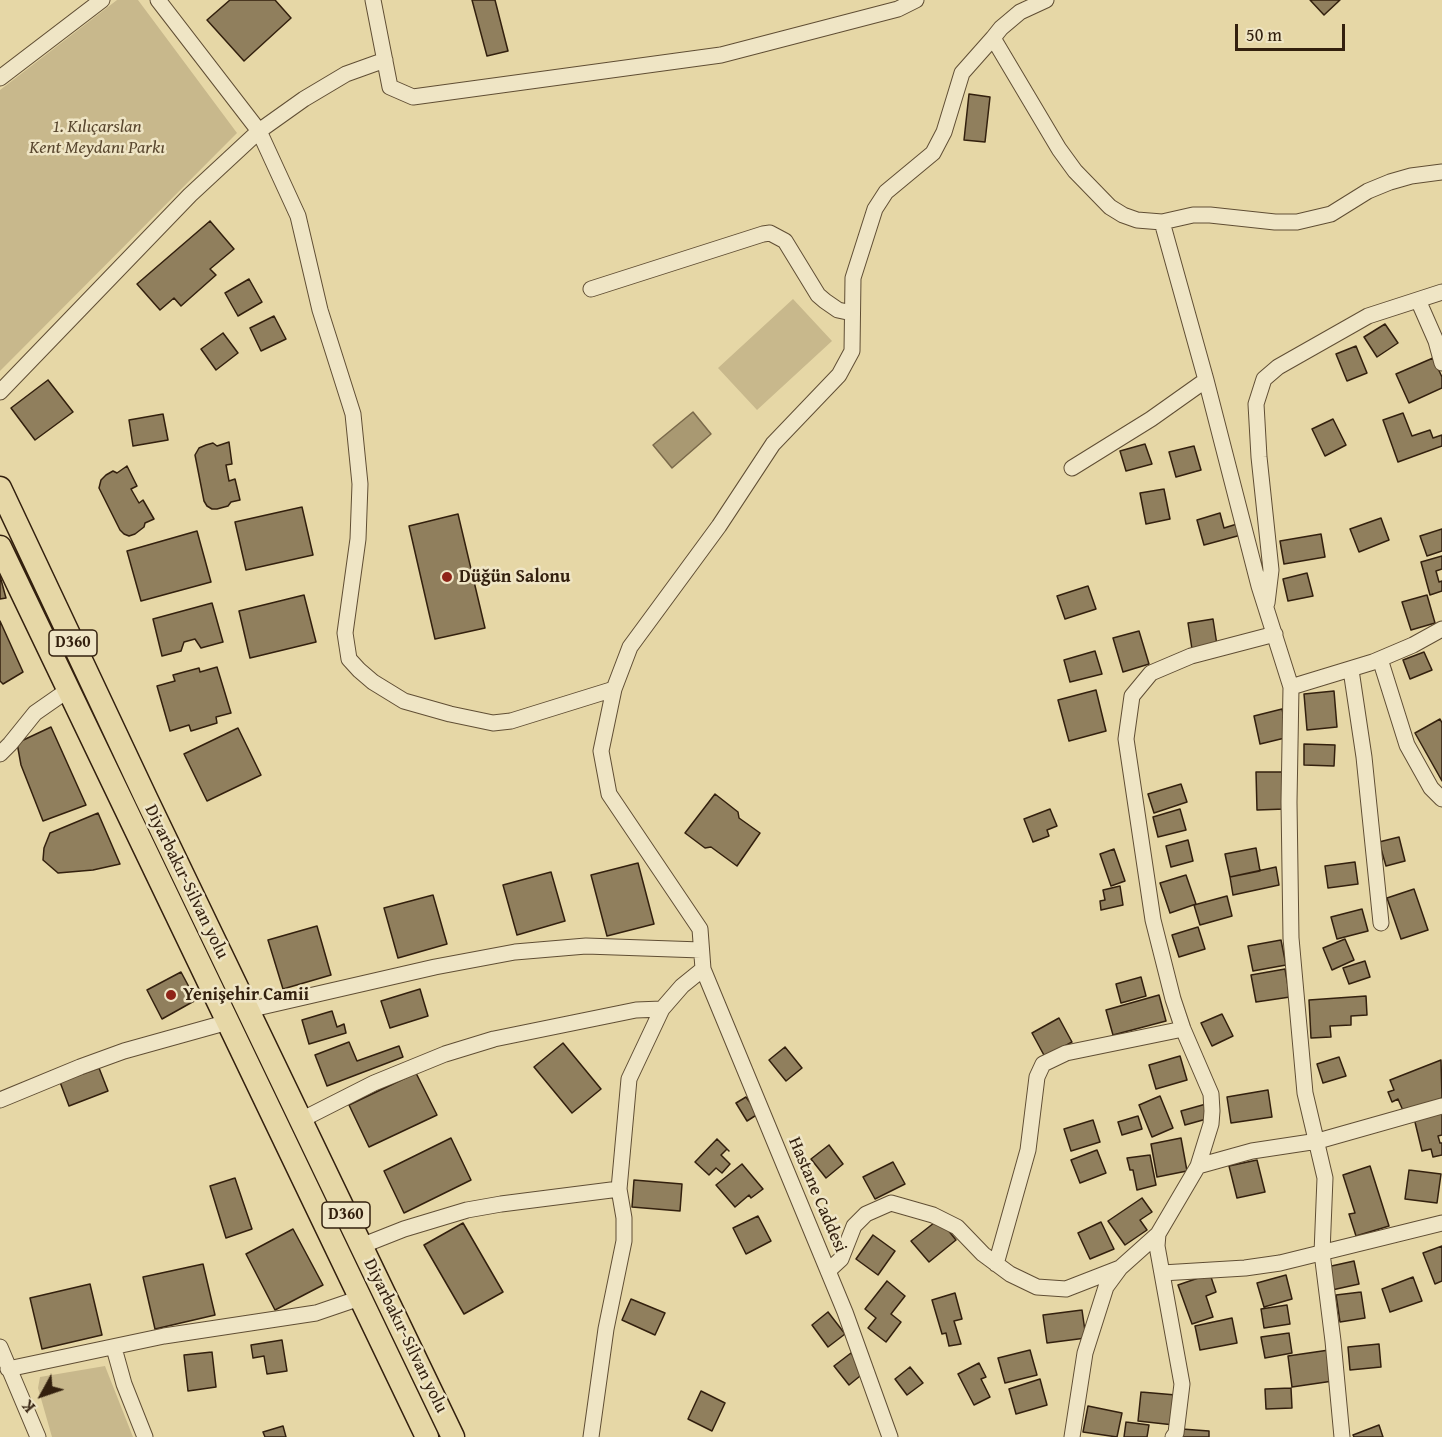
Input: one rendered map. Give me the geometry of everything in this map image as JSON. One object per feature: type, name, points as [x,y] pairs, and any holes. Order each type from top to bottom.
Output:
[{"type":"highway","name":"Diyarbakır-Silvan yolu","points":[[0,488],[453,1437]]},
{"type":"highway","name":"Diyarbakır-Silvan yolu","points":[[0,547],[427,1437]]},
{"type":"street","points":[[0,78],[102,0]]},
{"type":"street","points":[[158,0],[259,131],[298,216],[320,310],[353,414],[360,484],[358,539],[345,633],[349,659],[373,682],[404,701],[493,723],[512,721],[614,689]]},
{"type":"street","points":[[373,0],[390,87],[413,97],[721,55],[898,9],[916,0]]},
{"type":"street","name":"Hastane Caddesi","points":[[890,1437],[828,1271],[703,969],[700,929],[609,794],[601,751],[614,689],[630,647],[719,526],[773,444],[839,375],[852,351],[853,278],[875,209],[886,192],[933,153],[944,132],[962,73],[1001,28],[1030,5],[1046,0]]},
{"type":"street","points":[[993,38],[1059,149],[1075,171],[1110,207],[1137,220],[1162,222],[1186,216],[1210,215],[1297,222],[1331,214],[1368,191],[1390,182],[1411,176],[1442,172]]},
{"type":"street","points":[[0,392],[190,195],[259,131],[304,99],[346,74],[385,60]]},
{"type":"street","points":[[1162,222],[1266,609],[1291,687],[1289,802],[1291,938],[1305,1093],[1325,1178],[1322,1253],[1342,1437]]},
{"type":"street","points":[[591,289],[763,234],[770,234],[785,241],[825,301],[838,310],[852,313]]},
{"type":"street","points":[[1266,609],[1271,570],[1256,404],[1264,380],[1278,367],[1368,316],[1442,292]]},
{"type":"street","points":[[1418,300],[1436,341],[1442,363]]},
{"type":"street","points":[[1072,468],[1151,419],[1206,380]]},
{"type":"street","points":[[1291,687],[1380,659],[1413,645],[1442,628]]},
{"type":"street","points":[[1072,1437],[1085,1353],[1106,1287],[1120,1268],[1158,1234],[1198,1166],[1211,1124],[1211,1094],[1183,1029],[1173,999],[1153,920],[1126,739],[1132,696],[1151,673],[1191,656],[1275,634]]},
{"type":"street","points":[[1380,659],[1407,745],[1431,788],[1442,799]]},
{"type":"street","points":[[1351,670],[1364,757],[1381,923]]},
{"type":"street","points":[[0,754],[35,713],[68,690]]},
{"type":"street","points":[[244,1001],[515,952],[586,946],[701,950]]},
{"type":"street","points":[[591,1437],[606,1329],[624,1241],[624,1218],[619,1189],[629,1079],[662,1009],[682,986],[703,969]]},
{"type":"street","points":[[301,1120],[346,1096],[409,1068],[494,1039],[636,1010],[662,1009]]},
{"type":"street","points":[[0,1100],[124,1051],[228,1022]]},
{"type":"street","points":[[996,1264],[1028,1150],[1037,1077],[1043,1064],[1066,1053],[1183,1029]]},
{"type":"street","points":[[1198,1166],[1252,1151],[1318,1141],[1442,1106]]},
{"type":"street","points":[[361,1246],[404,1228],[467,1210],[619,1189]]},
{"type":"street","points":[[828,1271],[841,1259],[854,1226],[866,1214],[891,1203],[933,1215],[957,1227],[982,1254],[1010,1274],[1037,1287],[1066,1289],[1120,1268]]},
{"type":"street","points":[[1162,1273],[1245,1268],[1322,1253],[1442,1222]]},
{"type":"street","points":[[1158,1234],[1157,1246],[1182,1384],[1176,1433],[1173,1437]]},
{"type":"street","points":[[8,1369],[164,1336],[316,1313],[360,1298]]},
{"type":"street","points":[[0,1347],[38,1437]]},
{"type":"street","points":[[114,1348],[124,1384],[145,1437]]},
{"type":"green space","name":"1. Kılıçarslan Kent Meydanı Parkı","points":[[117,0],[138,0],[237,133],[0,371],[0,90]]},
{"type":"green space","points":[[793,299],[832,341],[757,410],[718,368]]},
{"type":"green space","points":[[105,1366],[133,1437],[52,1437],[38,1388],[40,1377]]},
{"type":"shaded area","points":[[693,412],[711,434],[672,468],[653,445]]},
{"type":"building","points":[[230,0],[275,0],[291,18],[244,61],[207,20]]},
{"type":"building","points":[[472,0],[495,0],[508,51],[487,56]]},
{"type":"building","points":[[1310,0],[1340,0],[1324,15]]},
{"type":"building","points":[[969,94],[990,97],[985,142],[964,140]]},
{"type":"building","points":[[210,221],[234,249],[210,269],[216,275],[181,306],[174,298],[160,310],[137,284]]},
{"type":"building","points":[[249,279],[262,302],[238,316],[225,293]]},
{"type":"building","points":[[274,316],[286,339],[261,351],[250,328]]},
{"type":"building","points":[[1385,324],[1398,343],[1377,357],[1364,337]]},
{"type":"building","points":[[223,333],[238,353],[216,370],[201,349]]},
{"type":"building","points":[[1356,346],[1367,373],[1347,381],[1336,354]]},
{"type":"building","points":[[1433,358],[1442,377],[1442,388],[1409,403],[1396,374]]},
{"type":"building","points":[[48,380],[73,412],[35,440],[11,408]]},
{"type":"building","points":[[1403,413],[1412,436],[1430,430],[1433,438],[1442,435],[1442,446],[1398,462],[1383,420]]},
{"type":"building","points":[[163,414],[168,440],[133,446],[129,420]]},
{"type":"building","points":[[1333,419],[1346,445],[1325,456],[1312,429]]},
{"type":"building","points":[[229,442],[232,464],[226,465],[229,481],[235,479],[240,500],[231,502],[228,506],[212,509],[204,501],[195,455],[199,448],[206,445],[213,443],[217,446]]},
{"type":"building","points":[[1145,444],[1152,464],[1126,471],[1120,451]]},
{"type":"building","points":[[1194,446],[1201,470],[1176,477],[1169,452]]},
{"type":"building","points":[[127,466],[137,486],[131,489],[139,503],[143,500],[154,519],[129,536],[120,530],[99,488],[101,480],[106,475],[113,471],[117,473]]},
{"type":"building","points":[[1164,489],[1170,519],[1146,524],[1140,493]]},
{"type":"building","points":[[302,507],[313,555],[246,570],[235,522]]},
{"type":"building","points":[[1220,513],[1224,528],[1237,524],[1241,535],[1204,545],[1197,520]]},
{"type":"building","name":"Düğün Salonu","points":[[458,514],[485,628],[435,639],[409,526]]},
{"type":"building","points":[[1381,518],[1389,540],[1359,552],[1350,529]]},
{"type":"building","points":[[1442,529],[1442,551],[1427,556],[1420,536]]},
{"type":"building","points":[[197,531],[211,582],[141,601],[127,551]]},
{"type":"building","points":[[1321,534],[1325,557],[1284,564],[1280,541]]},
{"type":"building","points":[[1442,556],[1442,569],[1436,571],[1439,582],[1442,581],[1442,591],[1430,595],[1421,562]]},
{"type":"building","points":[[1307,573],[1313,596],[1288,601],[1283,579]]},
{"type":"building","points":[[0,576],[6,598],[0,599]]},
{"type":"building","points":[[1088,586],[1096,609],[1065,619],[1057,596]]},
{"type":"building","points":[[304,595],[316,642],[250,658],[239,611]]},
{"type":"building","points":[[1427,595],[1435,623],[1411,630],[1402,602]]},
{"type":"building","points":[[212,603],[223,642],[201,648],[195,639],[184,642],[181,651],[162,656],[153,619]]},
{"type":"building","points":[[1213,619],[1217,645],[1192,649],[1188,623]]},
{"type":"building","points":[[0,621],[23,672],[3,684],[0,681]]},
{"type":"building","points":[[1139,631],[1149,664],[1123,672],[1113,638]]},
{"type":"building","points":[[1095,651],[1102,674],[1070,682],[1064,660]]},
{"type":"building","points":[[1424,652],[1432,670],[1410,679],[1403,660]]},
{"type":"building","points":[[217,667],[231,713],[216,717],[217,723],[191,731],[189,725],[170,731],[157,686],[175,681],[173,675],[199,668],[200,672]]},
{"type":"building","points":[[1096,690],[1106,731],[1069,741],[1058,700]]},
{"type":"building","points":[[1334,691],[1337,727],[1307,730],[1304,694]]},
{"type":"building","points":[[1282,709],[1289,737],[1260,744],[1254,716]]},
{"type":"building","points":[[1440,719],[1442,723],[1442,781],[1415,733]]},
{"type":"building","points":[[51,727],[86,805],[43,821],[21,765],[17,743]]},
{"type":"building","points":[[238,728],[261,775],[207,801],[184,754]]},
{"type":"building","points":[[1304,744],[1335,745],[1334,766],[1304,765]]},
{"type":"building","points":[[1256,772],[1284,772],[1285,809],[1257,810]]},
{"type":"building","points":[[1181,784],[1187,802],[1154,813],[1148,794]]},
{"type":"building","points":[[715,794],[738,812],[739,818],[760,833],[737,866],[711,847],[705,848],[685,833]]},
{"type":"building","points":[[1050,809],[1057,826],[1047,830],[1049,836],[1033,842],[1024,819]]},
{"type":"building","points":[[1180,809],[1186,830],[1158,837],[1153,817]]},
{"type":"building","points":[[98,813],[120,864],[93,870],[58,873],[43,860],[44,848],[50,833]]},
{"type":"building","points":[[1399,837],[1405,861],[1386,866],[1379,842]]},
{"type":"building","points":[[1188,840],[1193,861],[1171,867],[1166,846]]},
{"type":"building","points":[[1256,848],[1260,871],[1230,877],[1225,854]]},
{"type":"building","points":[[1114,849],[1125,881],[1111,886],[1100,854]]},
{"type":"building","points":[[1355,862],[1358,884],[1328,888],[1325,866]]},
{"type":"building","points":[[638,863],[654,924],[607,936],[591,875]]},
{"type":"building","points":[[1276,867],[1279,885],[1233,895],[1230,877]]},
{"type":"building","points":[[551,872],[565,921],[517,935],[503,885]]},
{"type":"building","points":[[1186,875],[1196,904],[1170,913],[1160,883]]},
{"type":"building","points":[[1120,886],[1123,905],[1101,910],[1100,901],[1105,900],[1103,890]]},
{"type":"building","points":[[1414,889],[1428,930],[1401,939],[1387,898]]},
{"type":"building","points":[[433,895],[447,944],[398,958],[384,908]]},
{"type":"building","points":[[1227,896],[1232,916],[1200,925],[1194,905]]},
{"type":"building","points":[[1362,909],[1368,931],[1337,939],[1331,917]]},
{"type":"building","points":[[317,926],[331,975],[283,989],[268,940]]},
{"type":"building","points":[[1198,927],[1205,949],[1179,957],[1172,935]]},
{"type":"building","points":[[1345,939],[1354,960],[1332,970],[1323,948]]},
{"type":"building","points":[[1281,940],[1286,965],[1253,971],[1248,946]]},
{"type":"building","points":[[1365,961],[1370,977],[1349,984],[1343,968]]},
{"type":"building","points":[[1285,969],[1290,997],[1256,1002],[1251,975]]},
{"type":"building","name":"Yenişehir Camii","points":[[181,972],[196,1000],[162,1019],[147,990]]},
{"type":"building","points":[[1141,977],[1146,996],[1121,1003],[1116,984]]},
{"type":"building","points":[[420,989],[428,1016],[390,1028],[381,1001]]},
{"type":"building","points":[[1159,995],[1166,1021],[1113,1035],[1106,1010]]},
{"type":"building","points":[[1366,996],[1367,1015],[1351,1016],[1351,1025],[1330,1026],[1331,1037],[1311,1038],[1309,1000]]},
{"type":"building","points":[[332,1011],[337,1027],[344,1024],[346,1033],[309,1044],[302,1020]]},
{"type":"building","points":[[1222,1014],[1233,1036],[1212,1046],[1201,1023]]},
{"type":"building","points":[[1059,1018],[1072,1042],[1045,1057],[1032,1033]]},
{"type":"building","points":[[349,1042],[357,1061],[399,1046],[403,1057],[327,1086],[315,1055]]},
{"type":"building","points":[[563,1043],[601,1089],[572,1113],[534,1067]]},
{"type":"building","points":[[785,1047],[802,1068],[786,1081],[769,1060]]},
{"type":"building","points":[[1180,1056],[1187,1080],[1156,1089],[1149,1065]]},
{"type":"building","points":[[1339,1057],[1346,1076],[1323,1083],[1317,1064]]},
{"type":"building","points":[[1441,1060],[1442,1098],[1404,1113],[1398,1099],[1392,1102],[1388,1092],[1394,1090],[1390,1080]]},
{"type":"building","points":[[99,1068],[108,1091],[69,1106],[60,1082]]},
{"type":"building","points":[[416,1073],[437,1115],[369,1147],[349,1105]]},
{"type":"building","points":[[1268,1090],[1272,1117],[1231,1123],[1227,1097]]},
{"type":"building","points":[[1160,1096],[1173,1128],[1152,1137],[1139,1105]]},
{"type":"building","points":[[746,1097],[758,1114],[747,1121],[736,1103]]},
{"type":"building","points":[[1206,1104],[1210,1118],[1185,1125],[1181,1111]]},
{"type":"building","points":[[1442,1111],[1442,1135],[1438,1136],[1442,1143],[1442,1155],[1433,1157],[1431,1149],[1422,1151],[1414,1118]]},
{"type":"building","points":[[1138,1116],[1142,1129],[1122,1135],[1118,1122]]},
{"type":"building","points":[[1093,1120],[1100,1142],[1071,1151],[1064,1129]]},
{"type":"building","points":[[451,1138],[471,1180],[404,1213],[384,1171]]},
{"type":"building","points":[[1181,1138],[1187,1171],[1157,1177],[1151,1144]]},
{"type":"building","points":[[717,1139],[727,1149],[721,1155],[730,1164],[722,1173],[716,1168],[709,1175],[695,1162]]},
{"type":"building","points":[[829,1145],[843,1164],[826,1178],[811,1159]]},
{"type":"building","points":[[1097,1150],[1106,1173],[1080,1183],[1071,1160]]},
{"type":"building","points":[[1150,1155],[1156,1185],[1137,1190],[1133,1170],[1130,1170],[1127,1158]]},
{"type":"building","points":[[1257,1160],[1265,1192],[1237,1198],[1229,1166]]},
{"type":"building","points":[[893,1162],[905,1184],[875,1199],[863,1177]]},
{"type":"building","points":[[742,1164],[763,1189],[751,1198],[749,1195],[735,1207],[716,1185]]},
{"type":"building","points":[[1370,1166],[1389,1226],[1356,1236],[1349,1214],[1355,1213],[1343,1175]]},
{"type":"building","points":[[1409,1170],[1441,1174],[1437,1203],[1405,1199]]},
{"type":"building","points":[[235,1178],[252,1229],[226,1238],[210,1186]]},
{"type":"building","points":[[634,1180],[682,1184],[680,1211],[632,1207]]},
{"type":"building","points":[[1142,1198],[1152,1212],[1140,1220],[1147,1230],[1125,1245],[1108,1221]]},
{"type":"building","points":[[758,1216],[771,1241],[746,1254],[733,1228]]},
{"type":"building","points":[[939,1219],[956,1240],[929,1262],[911,1241]]},
{"type":"building","points":[[1101,1222],[1114,1249],[1090,1259],[1078,1233]]},
{"type":"building","points":[[463,1223],[503,1292],[464,1314],[424,1245]]},
{"type":"building","points":[[293,1229],[323,1285],[275,1310],[246,1254]]},
{"type":"building","points":[[873,1235],[895,1251],[878,1275],[856,1259]]},
{"type":"building","points":[[1442,1246],[1442,1281],[1435,1284],[1423,1253]]},
{"type":"building","points":[[1354,1261],[1359,1284],[1332,1290],[1327,1267]]},
{"type":"building","points":[[203,1264],[215,1315],[155,1329],[143,1277]]},
{"type":"building","points":[[1210,1274],[1216,1292],[1206,1296],[1213,1317],[1192,1324],[1178,1285]]},
{"type":"building","points":[[1286,1275],[1292,1299],[1264,1307],[1257,1283]]},
{"type":"building","points":[[1413,1277],[1422,1301],[1390,1312],[1382,1289]]},
{"type":"building","points":[[887,1281],[905,1296],[891,1314],[901,1322],[886,1342],[868,1328],[876,1318],[865,1309]]},
{"type":"building","points":[[90,1284],[102,1335],[42,1349],[30,1298]]},
{"type":"building","points":[[1361,1292],[1365,1318],[1340,1322],[1336,1295]]},
{"type":"building","points":[[955,1293],[962,1319],[954,1321],[961,1344],[949,1346],[946,1333],[942,1334],[932,1300]]},
{"type":"building","points":[[631,1299],[665,1313],[655,1335],[622,1320]]},
{"type":"building","points":[[1287,1305],[1290,1324],[1264,1328],[1261,1309]]},
{"type":"building","points":[[1082,1310],[1086,1338],[1047,1343],[1043,1315]]},
{"type":"building","points":[[828,1312],[845,1334],[828,1347],[812,1325]]},
{"type":"building","points":[[1232,1318],[1237,1343],[1200,1350],[1195,1326]]},
{"type":"building","points":[[1289,1333],[1292,1353],[1265,1358],[1261,1337]]},
{"type":"building","points":[[282,1340],[287,1371],[267,1374],[264,1356],[253,1358],[251,1345]]},
{"type":"building","points":[[1379,1344],[1381,1367],[1350,1370],[1348,1347]]},
{"type":"building","points":[[1030,1350],[1037,1375],[1005,1383],[998,1358]]},
{"type":"building","points":[[1329,1350],[1333,1381],[1292,1387],[1288,1356]]},
{"type":"building","points":[[212,1352],[216,1387],[188,1391],[184,1355]]},
{"type":"building","points":[[851,1353],[865,1372],[849,1385],[834,1366]]},
{"type":"building","points":[[979,1363],[986,1377],[981,1379],[990,1397],[974,1405],[958,1374]]},
{"type":"building","points":[[910,1367],[923,1383],[907,1395],[895,1379]]},
{"type":"building","points":[[1040,1379],[1047,1405],[1016,1414],[1009,1389]]},
{"type":"building","points":[[1291,1388],[1292,1408],[1266,1409],[1265,1389]]},
{"type":"building","points":[[701,1391],[725,1403],[712,1431],[688,1419]]},
{"type":"building","points":[[1141,1392],[1176,1395],[1174,1425],[1138,1421]]},
{"type":"building","points":[[1088,1406],[1122,1413],[1117,1437],[1083,1432]]},
{"type":"building","points":[[1126,1422],[1149,1425],[1147,1437],[1124,1437]]},
{"type":"building","points":[[1379,1425],[1383,1437],[1354,1437],[1353,1435]]},
{"type":"building","points":[[283,1426],[286,1437],[265,1437],[263,1432]]},
{"type":"building","points":[[1182,1429],[1209,1431],[1209,1437],[1182,1437]]},
{"type":"place","name":"Düğün Salonu","points":[[447,577]]},
{"type":"place","name":"Yenişehir Camii","points":[[171,995]]}]
